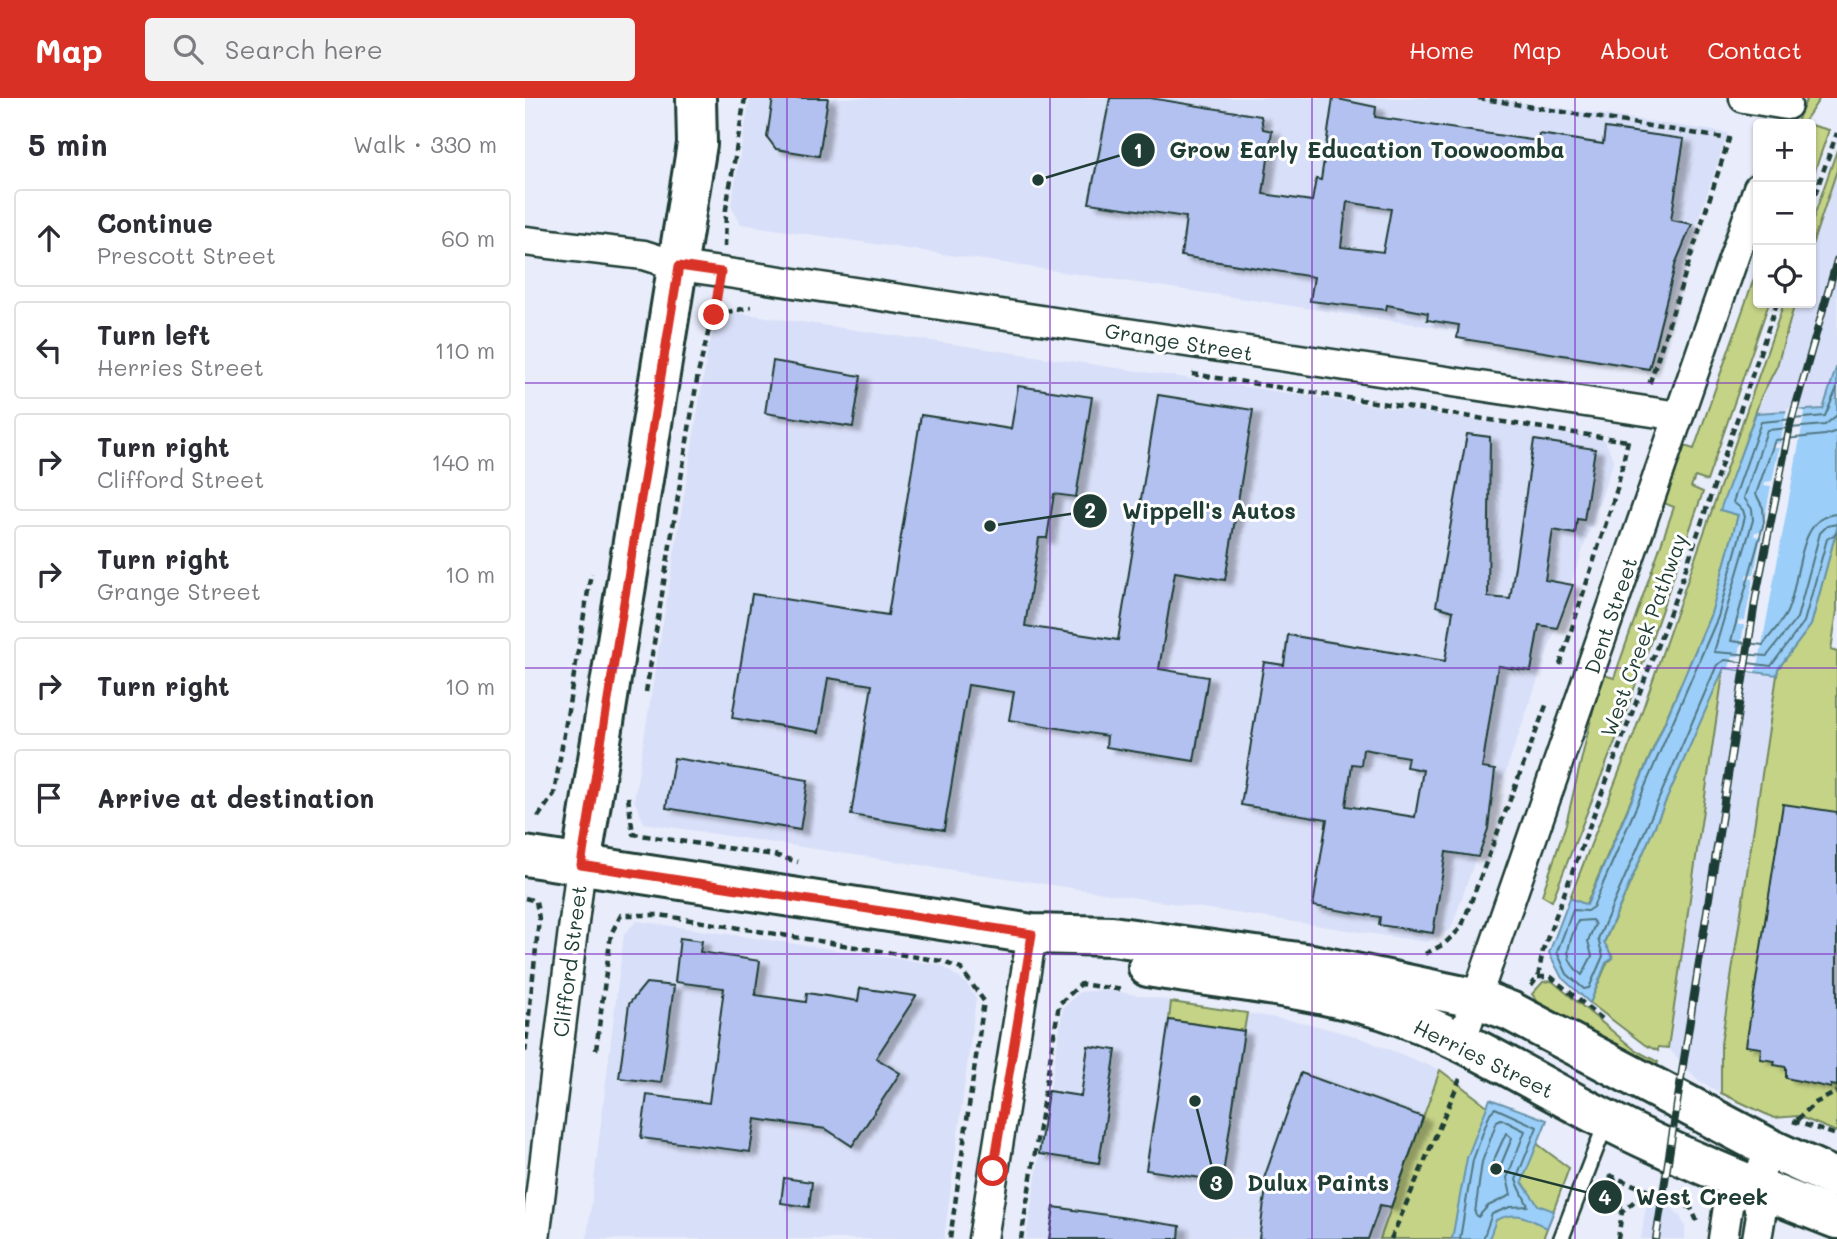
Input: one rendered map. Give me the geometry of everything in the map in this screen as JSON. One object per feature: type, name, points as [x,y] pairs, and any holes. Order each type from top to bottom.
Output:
[{"type":"main road","name":"Clifford Street","points":[[581,865],[679,266],[697,144],[696,98]]},
{"type":"main road","name":"Clifford Street","points":[[697,144],[715,98]]},
{"type":"main road","name":"Herries Street","points":[[525,856],[1032,934],[1112,936],[1313,964],[1478,999],[1510,1011],[1771,1149],[1837,1179]]},
{"type":"main road","name":"Herries Street","points":[[1032,934],[1105,961],[1293,990],[1383,1010],[1462,1057],[1753,1186],[1837,1219]]},
{"type":"street","points":[[1744,98],[1786,109]]},
{"type":"street","name":"Dent Street","points":[[1462,1057],[1478,999],[1753,202]]},
{"type":"street","name":"Grange Street","points":[[525,241],[644,255],[679,266],[1679,416]]},
{"type":"street","name":"Clifford Street","points":[[535,1239],[581,865]]},
{"type":"street","points":[[983,1239],[1032,934]]},
{"type":"street","points":[[1723,1239],[1729,1200],[1753,1186],[1771,1149]]},
{"type":"street","points":[[1753,1186],[1761,1215],[1757,1239]]},
{"type":"lane","points":[[1561,1239],[1607,1120]]},
{"type":"path","points":[[644,703],[698,374],[714,315],[728,232],[726,209],[745,98]]},
{"type":"path","points":[[1478,98],[1729,139],[1627,441],[1617,489],[1557,673]]},
{"type":"path","points":[[1816,191],[1837,133]]},
{"type":"path","points":[[714,315],[753,306]]},
{"type":"path","name":"West Creek Pathway","points":[[1614,1028],[1551,977],[1538,977],[1543,950],[1679,588],[1775,308]]},
{"type":"path","points":[[1190,374],[1627,441]]},
{"type":"path","points":[[1444,944],[1461,928],[1548,699]]},
{"type":"path","points":[[630,785],[628,799],[633,834]]},
{"type":"path","points":[[525,898],[536,901],[539,919],[525,1054]]},
{"type":"path","points":[[596,1050],[611,934],[621,915],[660,915],[941,961],[961,969],[984,1001],[950,1239]]},
{"type":"path","points":[[1021,1239],[1059,1004],[1081,984]]},
{"type":"path","points":[[1391,1239],[1462,1057]]},
{"type":"path","points":[[1797,1120],[1815,1103],[1837,1093]]},
{"type":"path","points":[[1614,1177],[1622,1212],[1618,1239]]},
{"type":"path","points":[[1622,1212],[1631,1201],[1647,1191]]},
{"type":"shaded area","points":[[750,98],[1490,98],[1728,133],[1650,359],[741,224],[731,206]]},
{"type":"shaded area","points":[[1837,170],[1837,365],[1823,409],[1756,413],[1777,366],[1794,308],[1816,308],[1816,233]]},
{"type":"shaded area","points":[[725,311],[1604,439],[1614,460],[1451,929],[1427,942],[644,823],[634,800],[708,349],[717,319]]},
{"type":"shaded area","points":[[1837,652],[1754,824],[1721,1044],[1721,1093],[1698,1080],[1669,1049],[1724,667],[1777,675],[1770,720]]},
{"type":"shaded area","points":[[637,921],[941,965],[966,983],[976,998],[944,1239],[587,1239],[624,934]]},
{"type":"shaded area","points":[[1106,990],[1306,1023],[1358,1037],[1440,1070],[1380,1239],[1026,1239],[1063,1008],[1080,992]]},
{"type":"shaded area","points":[[1647,1200],[1671,1207],[1680,1216],[1685,1227],[1685,1239],[1641,1239]]},
{"type":"green space","points":[[1807,98],[1820,98],[1806,119],[1798,119]]},
{"type":"green space","points":[[1816,126],[1829,130],[1816,168]]},
{"type":"green space","points":[[1837,150],[1837,170],[1816,233],[1816,211]]},
{"type":"green space","points":[[1753,281],[1753,308],[1767,308],[1707,481],[1695,477],[1691,487],[1703,492],[1620,729],[1552,901],[1542,895],[1566,824],[1597,694],[1604,675],[1614,678],[1674,507],[1664,503],[1684,446],[1694,449]]},
{"type":"green space","points":[[1782,308],[1794,308],[1777,366],[1761,397],[1721,510],[1738,515],[1711,614],[1586,905],[1570,898],[1634,734]]},
{"type":"green space","points":[[1837,528],[1837,611],[1831,650],[1837,652],[1837,1132],[1798,1116],[1774,1118],[1721,1093],[1721,1044],[1778,669],[1811,625]]},
{"type":"green space","points":[[1724,667],[1668,1048],[1658,1047],[1658,1051],[1645,1045],[1590,1003],[1607,963],[1613,958],[1604,943]]},
{"type":"green space","points":[[1552,981],[1635,1050],[1658,1062],[1655,1069],[1542,1007],[1532,994],[1543,982]]},
{"type":"green space","points":[[1171,1002],[1247,1013],[1244,1031],[1169,1020]]},
{"type":"green space","points":[[1440,1070],[1569,1168],[1543,1239],[1380,1239]]},
{"type":"water","points":[[1837,365],[1837,528],[1811,625],[1778,669],[1777,675],[1724,668],[1604,942],[1613,958],[1606,963],[1590,1003],[1562,978],[1549,953],[1570,898],[1587,905],[1711,614],[1738,515],[1720,510],[1756,413],[1823,409]]},
{"type":"water","points":[[1490,1099],[1547,1120],[1522,1182],[1538,1205],[1554,1211],[1547,1228],[1522,1216],[1510,1216],[1496,1220],[1489,1239],[1452,1239],[1467,1158]]},
{"type":"pier","points":[[1787,408],[1805,411],[1759,661],[1755,672],[1729,668],[1732,657],[1739,656],[1744,625],[1738,625],[1738,621],[1745,620],[1753,579],[1746,578],[1747,574],[1754,574],[1761,537],[1754,536],[1755,532],[1762,532],[1771,486],[1764,486],[1765,482],[1772,481],[1779,448],[1772,448],[1773,444],[1780,443]]},
{"type":"building","points":[[773,98],[828,98],[819,156],[776,149],[767,137]]},
{"type":"building","points":[[1110,98],[1150,98],[1261,116],[1263,129],[1272,131],[1263,194],[1312,201],[1316,179],[1321,180],[1333,98],[1376,107],[1375,117],[1538,141],[1539,134],[1603,144],[1605,128],[1684,139],[1671,220],[1692,224],[1676,262],[1649,369],[1457,338],[1459,325],[1427,320],[1428,313],[1387,305],[1386,310],[1310,301],[1314,277],[1181,256],[1186,217],[1089,203]],"holes":[[[1347,202],[1391,209],[1383,252],[1341,247]]]},
{"type":"building","points":[[773,361],[861,376],[853,427],[765,413]]},
{"type":"building","points":[[1018,386],[1092,397],[1076,497],[1054,494],[1047,538],[1039,538],[1025,626],[1118,640],[1158,395],[1253,410],[1225,580],[1175,572],[1159,669],[1208,677],[1194,761],[1106,747],[1107,736],[1009,720],[1014,692],[968,685],[944,830],[851,815],[872,685],[828,678],[819,732],[732,718],[752,594],[888,615],[921,415],[1011,429]]},
{"type":"building","points":[[1467,434],[1490,437],[1488,597],[1510,599],[1534,440],[1595,449],[1584,520],[1577,519],[1575,534],[1553,530],[1545,580],[1573,585],[1557,628],[1539,625],[1531,671],[1498,666],[1482,768],[1495,770],[1488,829],[1478,857],[1446,852],[1433,933],[1379,925],[1380,917],[1313,906],[1327,819],[1241,805],[1264,662],[1284,665],[1288,635],[1445,661],[1453,611],[1436,606]],"holes":[[[1363,749],[1408,757],[1406,767],[1423,770],[1415,817],[1346,806],[1352,764],[1361,765]]]},
{"type":"building","points":[[674,758],[808,780],[800,830],[666,808]]},
{"type":"building","points":[[1783,804],[1837,812],[1837,1086],[1831,1085],[1831,1088],[1786,1078],[1786,1067],[1774,1065],[1775,1061],[1760,1059],[1761,1048],[1746,1046]]},
{"type":"building","points":[[680,938],[702,941],[700,952],[760,961],[755,995],[806,1002],[807,993],[858,1001],[860,988],[916,996],[876,1058],[900,1073],[852,1146],[826,1129],[755,1119],[750,1152],[641,1138],[647,1095],[709,1103],[724,988],[675,982]]},
{"type":"building","points":[[646,983],[674,986],[661,1083],[619,1078],[629,1004]]},
{"type":"building","points":[[1169,1020],[1244,1031],[1222,1181],[1146,1170]]},
{"type":"building","points":[[1088,1046],[1116,1050],[1099,1163],[1039,1154],[1048,1091],[1081,1096]]},
{"type":"building","points":[[1301,1073],[1423,1117],[1391,1207],[1380,1205],[1368,1239],[1259,1239],[1266,1188],[1261,1187]]},
{"type":"building","points":[[784,1178],[812,1182],[809,1207],[781,1203]]},
{"type":"building","points":[[1054,1207],[1180,1226],[1179,1239],[1049,1239]]},
{"type":"railway","points":[[1656,1239],[1756,596],[1790,426],[1837,260]]},
{"type":"place","name":"Grow Early Education Toowoomba","points":[[1038,180]]},
{"type":"place","name":"Wippell's Autos","points":[[990,526]]},
{"type":"place","name":"Dulux Paints","points":[[1195,1101]]},
{"type":"place","name":"West Creek","points":[[1496,1169]]},
{"type":"route","points":[[714,315],[721,272],[679,266],[587,811],[581,865],[1032,934],[993,1171]]}]
